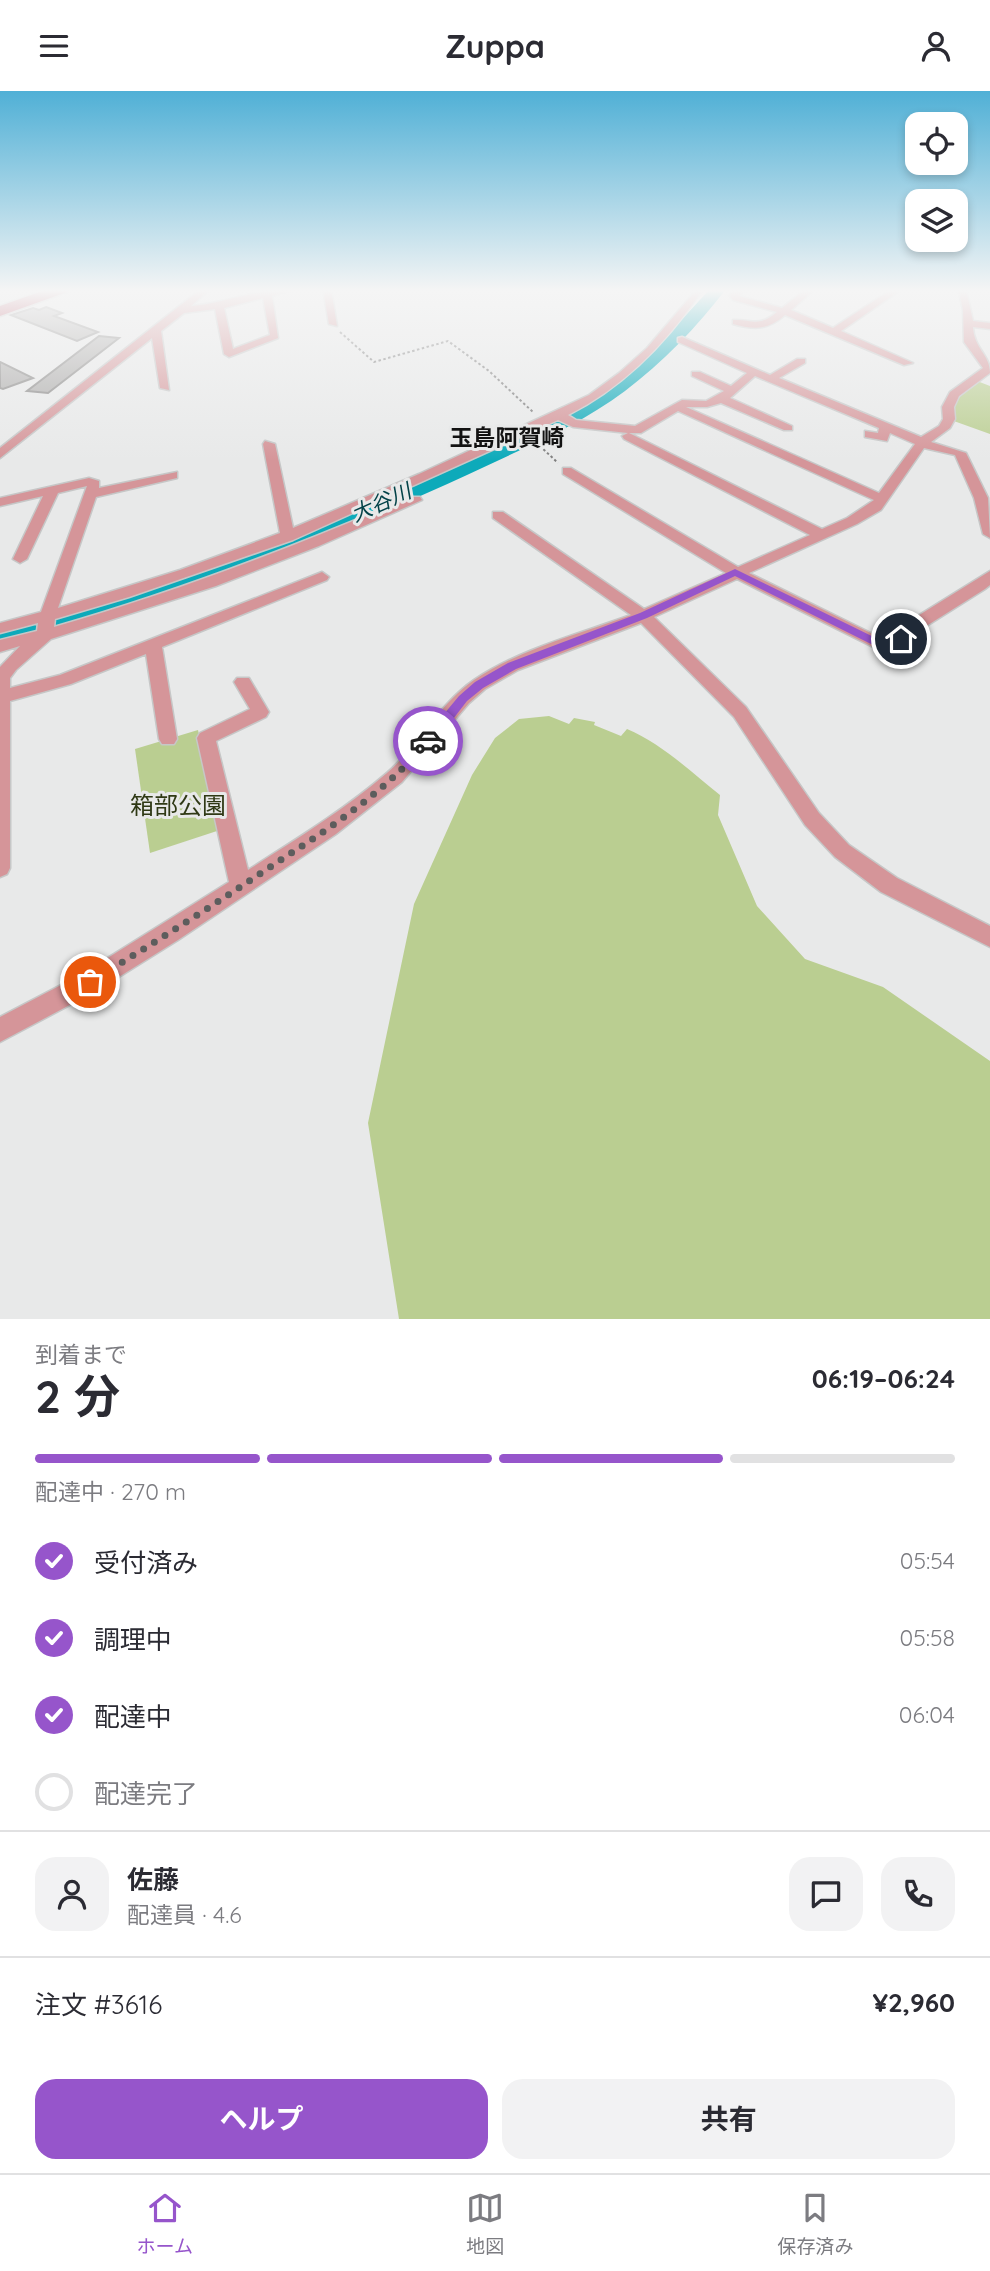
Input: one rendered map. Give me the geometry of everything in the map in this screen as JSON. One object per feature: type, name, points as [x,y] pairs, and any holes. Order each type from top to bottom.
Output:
[{"type":"street","points":[[3,449],[135,346]]},
{"type":"street","points":[[159,346],[165,388]]},
{"type":"street","points":[[227,346],[229,355],[250,346]]},
{"type":"street","points":[[0,628],[85,607],[288,537],[558,415],[594,396],[653,346]]},
{"type":"street","points":[[696,346],[922,442],[960,453],[981,498],[990,534]]},
{"type":"street","points":[[841,351],[848,346]]},
{"type":"street","points":[[866,346],[908,363]]},
{"type":"street","points":[[0,1030],[90,982],[241,887],[372,797],[426,744],[463,699],[479,685],[512,666],[643,616],[866,514],[886,494],[922,442],[944,428],[949,419],[948,407],[954,394],[989,369],[973,346]]},
{"type":"street","points":[[760,388],[801,361]]},
{"type":"street","points":[[558,415],[573,423],[638,430],[690,401],[707,404],[722,399],[754,372]]},
{"type":"street","points":[[696,374],[732,391]]},
{"type":"street","points":[[793,403],[809,395]]},
{"type":"street","points":[[722,399],[789,428]]},
{"type":"street","points":[[678,407],[886,494]]},
{"type":"street","points":[[765,418],[777,411]]},
{"type":"street","points":[[832,418],[846,411]]},
{"type":"street","points":[[869,434],[883,438],[885,427]]},
{"type":"street","points":[[628,436],[822,534]]},
{"type":"street","points":[[270,444],[288,537]]},
{"type":"street","points":[[815,456],[886,494]]},
{"type":"street","points":[[567,471],[735,572],[891,650],[914,626],[980,586],[990,576]]},
{"type":"street","points":[[92,493],[172,475]]},
{"type":"street","points":[[0,502],[89,482],[94,484],[47,617],[45,635],[7,669],[2,678],[0,868]]},
{"type":"street","points":[[20,559],[53,490]]},
{"type":"street","points":[[0,646],[140,605],[321,541],[415,500]]},
{"type":"street","points":[[498,515],[643,616],[740,712],[812,819],[842,851],[889,885],[990,937]]},
{"type":"street","points":[[1,702],[65,680],[322,577]]},
{"type":"street","points":[[153,644],[168,739]]},
{"type":"street","points":[[241,887],[206,738],[260,712],[243,682]]},
{"type":"path","points":[[357,346],[374,362],[429,346]]},
{"type":"path","points":[[456,346],[489,370],[544,422]]},
{"type":"path","points":[[567,471],[545,451],[541,443],[554,432],[573,423]]},
{"type":"green space","points":[[977,381],[990,386],[990,434],[951,420],[954,399]]},
{"type":"green space","points":[[549,716],[569,724],[574,718],[595,722],[594,725],[621,736],[627,729],[652,742],[675,759],[720,795],[718,815],[757,906],[805,959],[883,987],[990,1061],[990,1319],[399,1319],[368,1123],[414,904],[472,775],[495,738],[519,719]]},
{"type":"green space","name":"箱部公園","points":[[198,730],[220,830],[150,853],[135,749]]},
{"type":"building","points":[[86,346],[108,346],[48,393],[27,391]]},
{"type":"building","points":[[0,362],[33,378],[0,388]]},
{"type":"waterway","name":"大谷川","points":[[0,637],[45,627],[122,603],[380,507],[573,417],[620,386],[665,346]]},
{"type":"way so far","points":[[90,982],[170,933],[329,828],[372,797],[428,741]]},
{"type":"district","name":"玉島阿賀崎","points":[[507,438]]},
{"type":"route","points":[[428,741],[463,699],[479,685],[512,666],[643,616],[735,572],[891,650],[901,639]]}]
